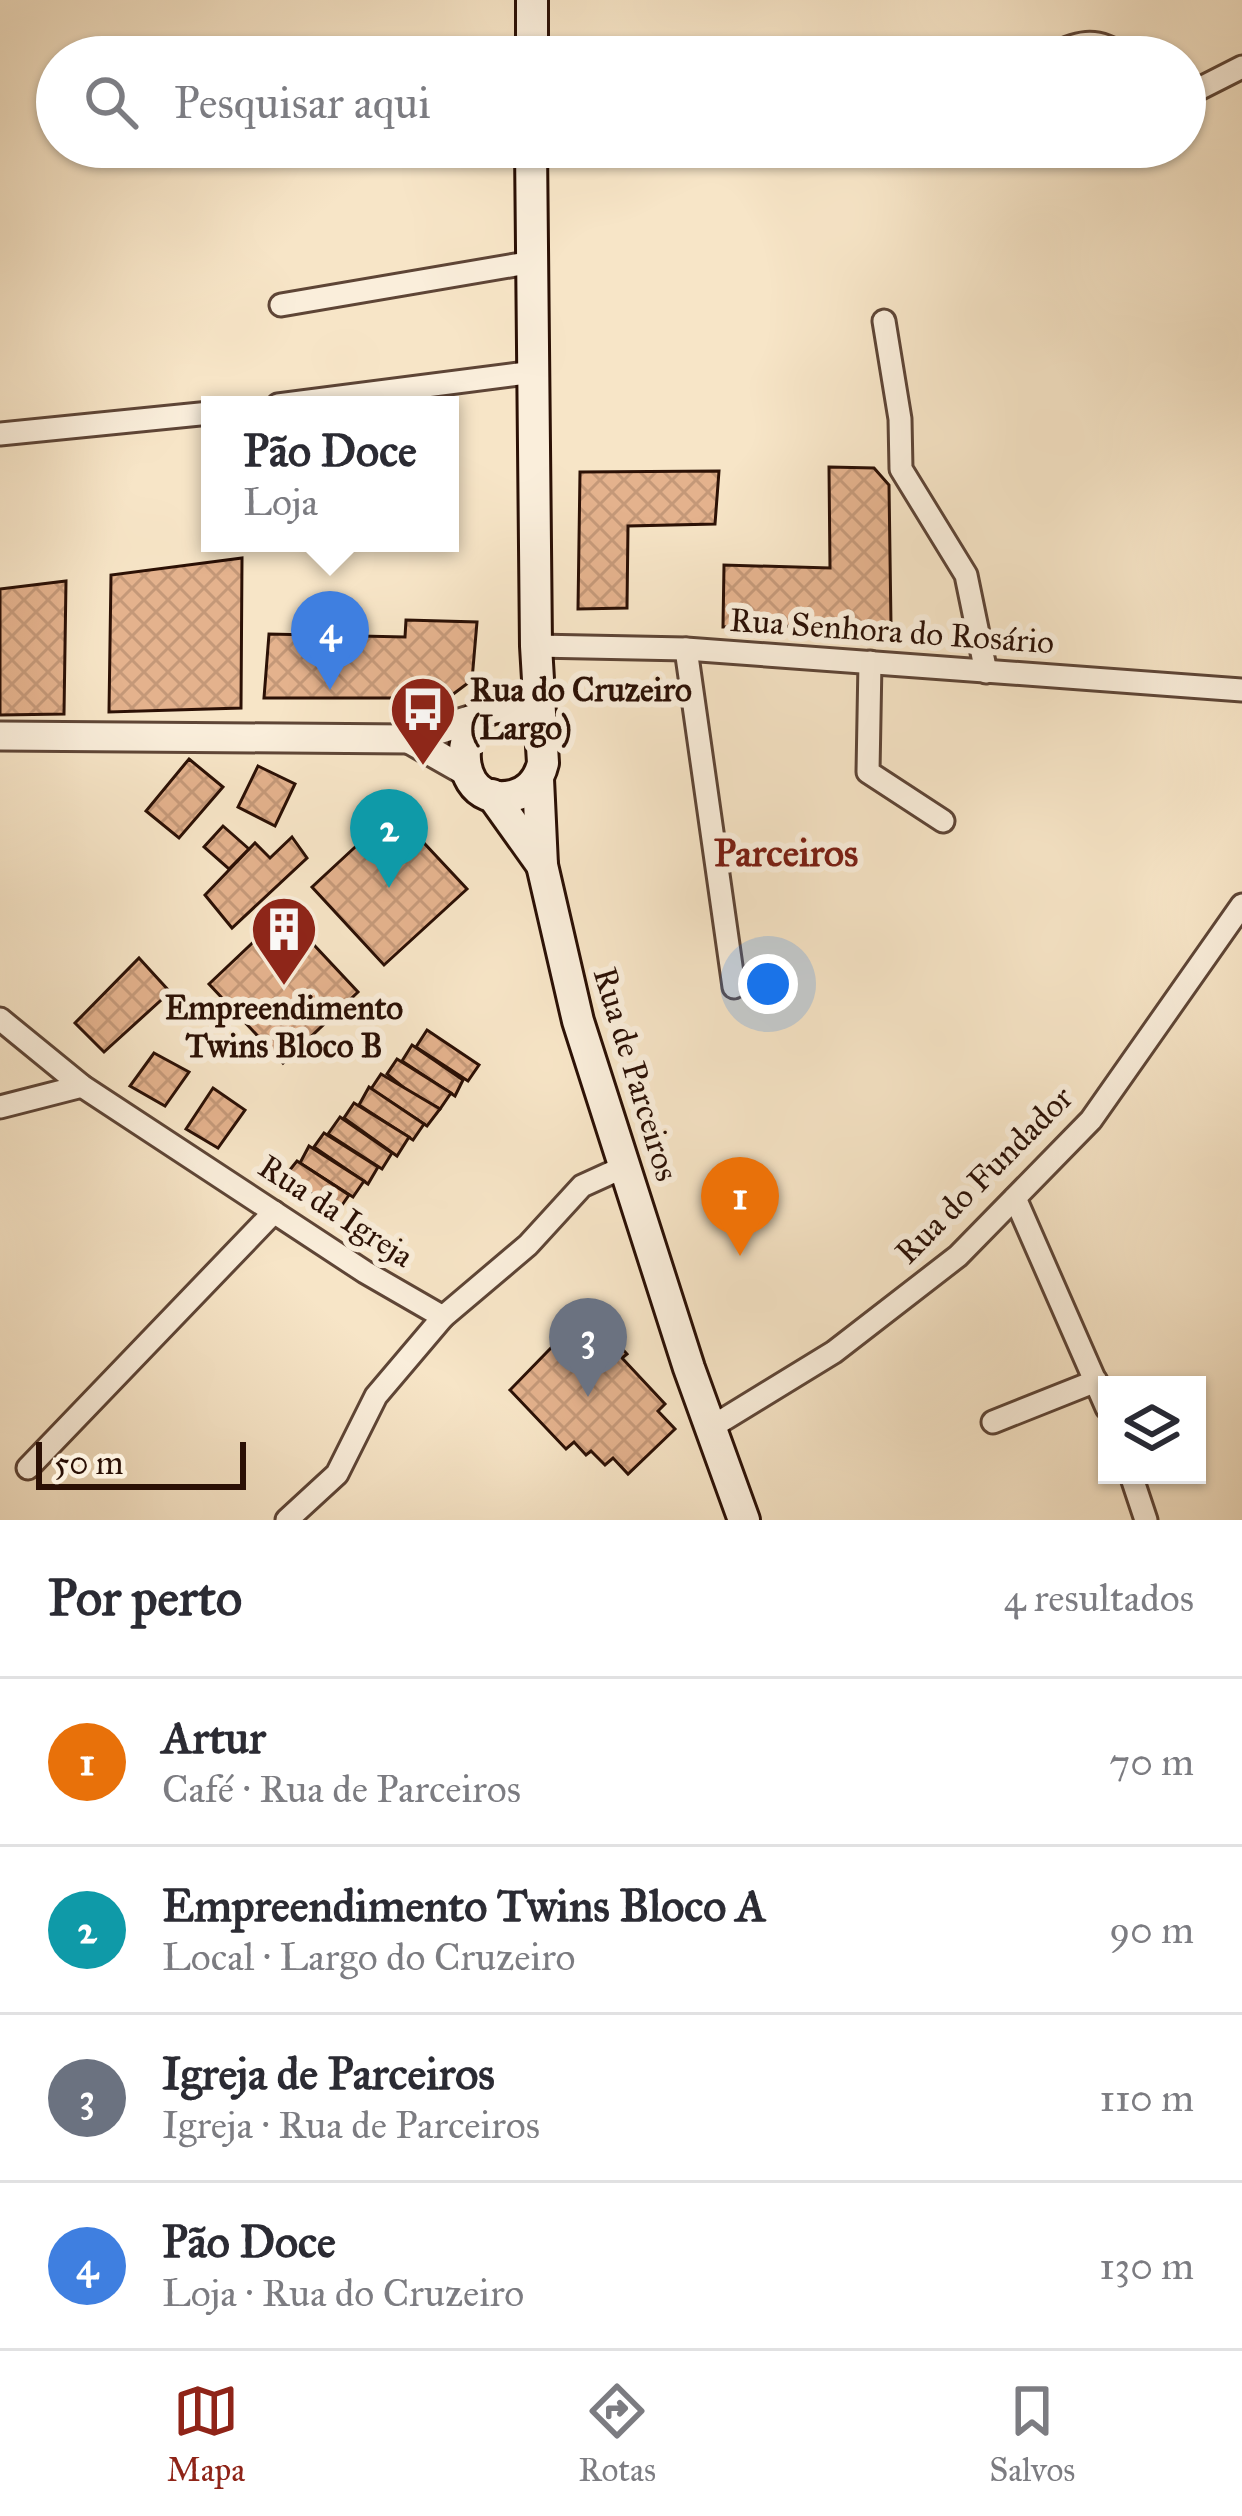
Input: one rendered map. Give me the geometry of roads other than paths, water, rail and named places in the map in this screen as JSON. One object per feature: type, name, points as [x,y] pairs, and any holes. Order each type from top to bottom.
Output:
[{"type":"main road","points":[[532,0],[532,36]]},
{"type":"main road","points":[[492,795],[517,795],[538,779],[543,763],[536,646],[531,168]]},
{"type":"main road","points":[[536,646],[464,741],[467,772],[492,795],[542,865]]},
{"type":"main road","points":[[486,714],[524,715],[541,728]]},
{"type":"main road","name":"Rua de Parceiros","points":[[538,779],[542,865],[578,1021],[744,1520]]},
{"type":"street","points":[[1206,85],[1242,67]]},
{"type":"street","points":[[280,305],[533,262]]},
{"type":"street","points":[[884,321],[900,419],[901,469],[966,575],[986,672]]},
{"type":"street","points":[[348,396],[534,372]]},
{"type":"street","points":[[0,434],[201,414]]},
{"type":"street","name":"Rua Senhora do Rosário","points":[[536,646],[686,649],[1242,690]]},
{"type":"street","points":[[686,649],[734,987]]},
{"type":"street","points":[[870,662],[868,772],[943,821]]},
{"type":"street","points":[[0,736],[409,739],[486,714]]},
{"type":"street","points":[[409,739],[467,772]]},
{"type":"street","name":"Rua do Fundador","points":[[710,1428],[834,1352],[958,1256],[1091,1120],[1242,905]]},
{"type":"street","name":"Rua da Igreja","points":[[0,1019],[82,1086],[364,1272],[443,1317]]},
{"type":"street","points":[[0,1107],[82,1086]]},
{"type":"street","points":[[287,1520],[337,1474],[376,1396],[443,1317],[528,1245],[582,1186],[626,1166]]},
{"type":"street","points":[[1015,1198],[1098,1386]]},
{"type":"street","points":[[28,1468],[274,1211]]},
{"type":"street","points":[[993,1422],[1096,1381]]},
{"type":"street","points":[[1134,1484],[1146,1520]]},
{"type":"place","name":"Pão Doce","points":[[330,690]]},
{"type":"place","name":"Rua do Cruzeiro (Largo)","points":[[423,768]]},
{"type":"place","name":"Empreendimento Twins Bloco A","points":[[389,888]]},
{"type":"place","name":"Empreendimento Twins Bloco B","points":[[284,988]]},
{"type":"place","name":"Artur","points":[[740,1256]]},
{"type":"place","name":"Igreja de Parceiros","points":[[588,1397]]},
{"type":"district","name":"Parceiros","points":[[786,853]]}]
